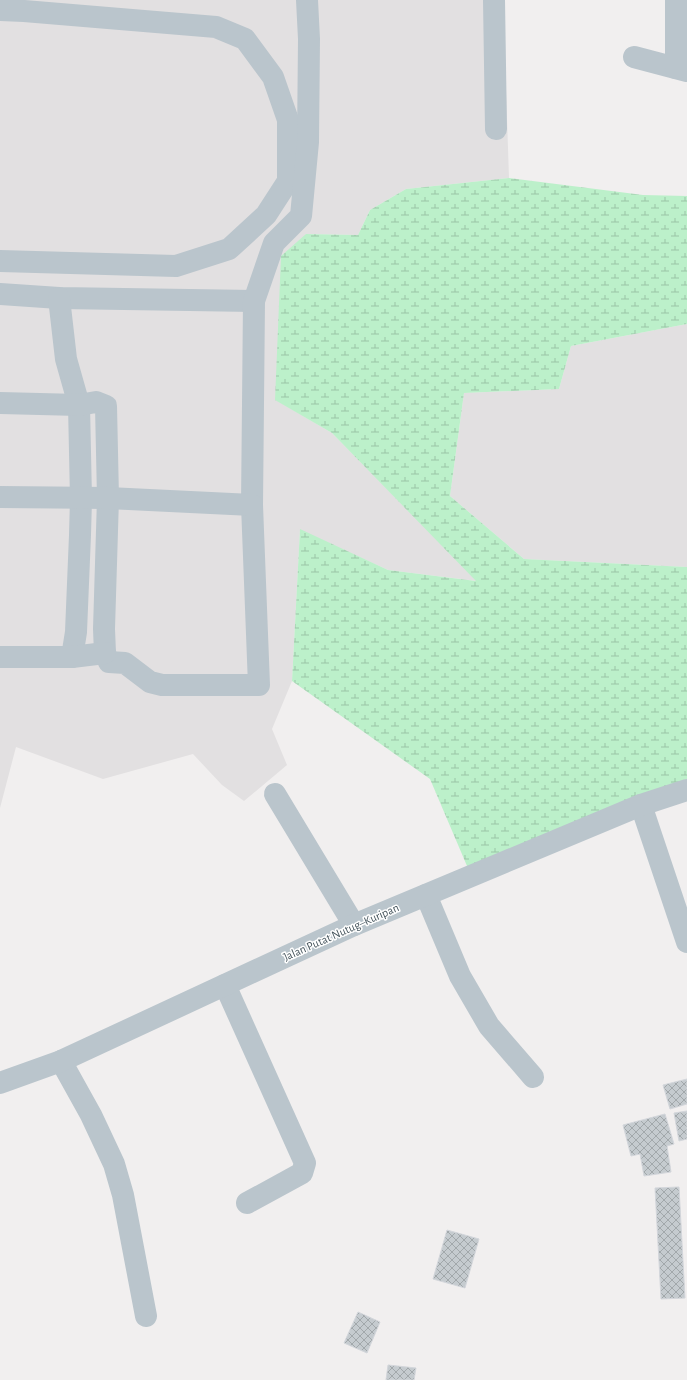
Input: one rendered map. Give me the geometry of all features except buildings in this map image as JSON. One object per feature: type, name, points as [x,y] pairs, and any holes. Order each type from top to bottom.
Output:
[{"type":"street","points":[[0,403],[79,405],[96,402],[106,406],[108,498],[105,653],[109,662],[125,663],[150,682],[162,685],[259,685],[252,505],[254,301],[274,243],[302,216],[308,142],[309,39],[307,0]]},
{"type":"street","points":[[494,0],[496,129]]},
{"type":"street","points":[[634,57],[681,69],[676,0]]},
{"type":"street","points":[[0,10],[25,5],[216,27],[245,39],[273,77],[288,120],[288,181],[266,214],[229,249],[176,266],[0,262]]},
{"type":"street","points":[[0,294],[59,298],[254,301]]},
{"type":"street","points":[[59,298],[66,359],[79,405],[81,499],[76,632],[72,657]]},
{"type":"street","points":[[0,497],[81,499],[108,498],[252,505]]},
{"type":"street","points":[[0,658],[72,657],[105,653]]},
{"type":"street","name":"Jalan Putat Nutug–Kuripan","points":[[0,1083],[61,1061],[354,925],[426,894],[641,805],[687,790]]},
{"type":"street","points":[[275,794],[354,925]]},
{"type":"street","points":[[641,805],[687,942]]},
{"type":"street","points":[[426,894],[460,976],[490,1026],[534,1077]]},
{"type":"street","points":[[225,985],[305,1162],[302,1174],[247,1204]]},
{"type":"street","points":[[61,1061],[91,1114],[114,1164],[123,1195],[146,1316]]},
{"type":"shaded area","points":[[0,0],[503,0],[509,178],[406,189],[370,210],[358,235],[306,234],[276,400],[332,433],[477,581],[388,570],[300,530],[292,681],[272,729],[287,765],[244,801],[222,785],[193,754],[103,779],[16,747],[0,808]]},
{"type":"shaded area","points":[[687,324],[687,567],[524,559],[450,496],[464,393],[559,389],[571,346]]},
{"type":"green space","points":[[509,178],[643,195],[687,196],[687,324],[571,346],[559,389],[464,393],[450,496],[524,559],[687,567],[687,791],[470,873],[430,779],[292,681],[300,529],[388,570],[476,581],[332,433],[275,400],[281,256],[306,234],[358,235],[370,210],[406,189]]}]
